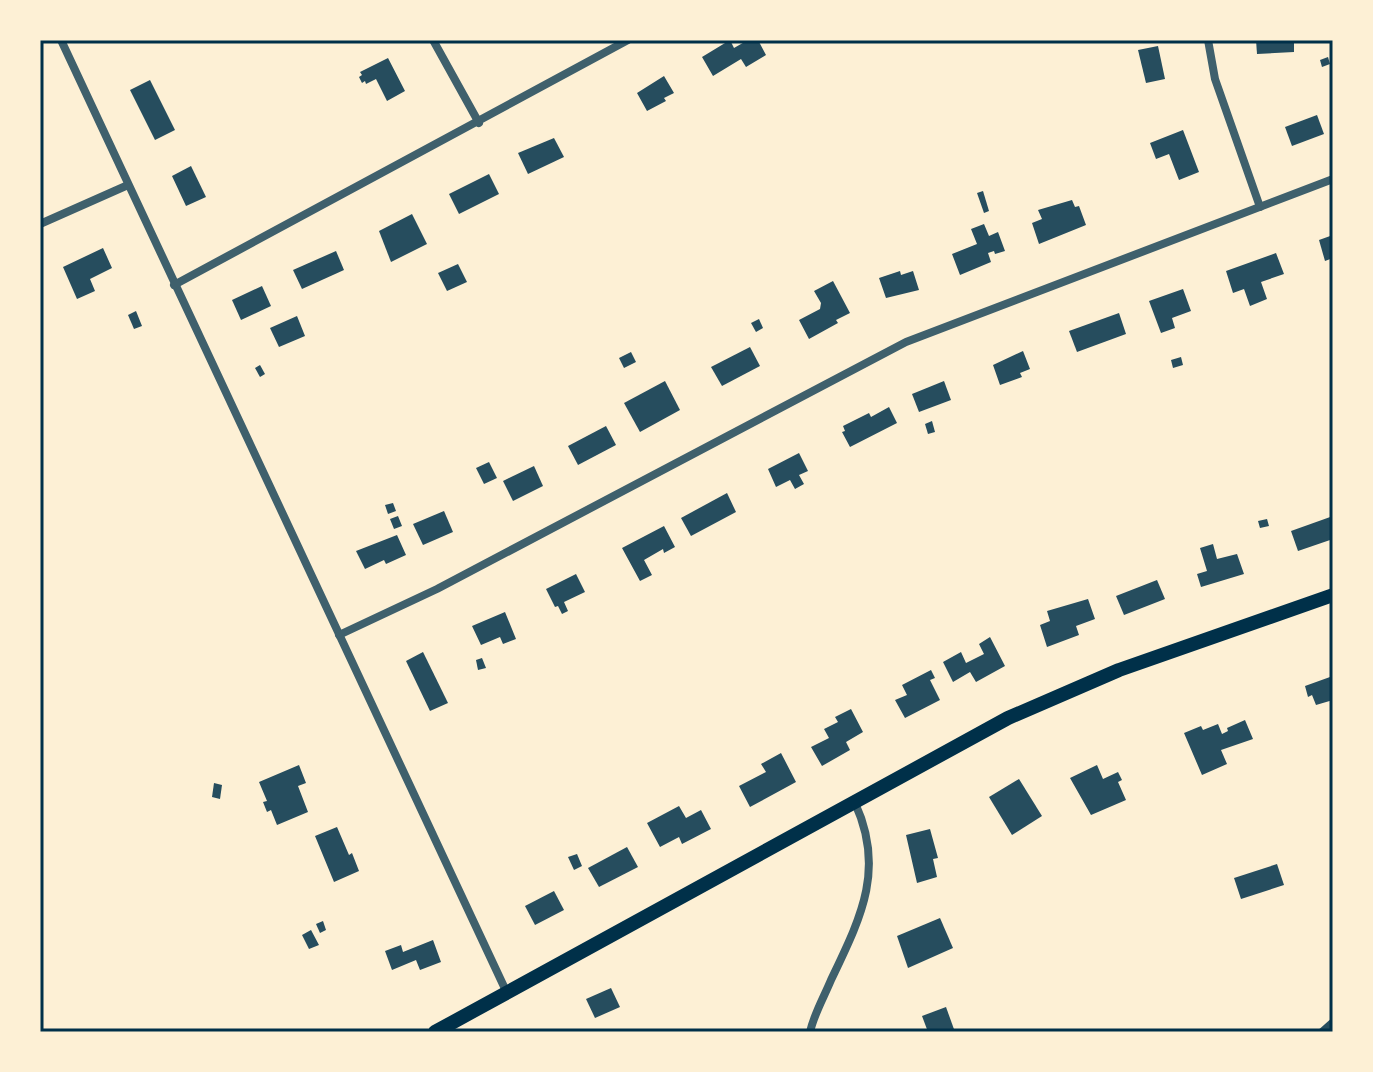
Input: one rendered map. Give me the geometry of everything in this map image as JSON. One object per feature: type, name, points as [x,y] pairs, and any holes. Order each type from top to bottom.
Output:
[{"type":"main road","points":[[435,1032],[1008,718],[1105,676],[1333,595]]},
{"type":"street","points":[[61,40],[507,993]]},
{"type":"street","points":[[433,40],[479,123]]},
{"type":"street","points":[[174,285],[628,40]]},
{"type":"street","points":[[1208,40],[1215,79],[1260,207]]},
{"type":"street","points":[[339,635],[437,589],[906,342],[1333,179]]},
{"type":"street","points":[[40,224],[128,185]]},
{"type":"street","points":[[810,1032],[859,922],[866,898],[869,845],[865,824],[855,803]]},
{"type":"building","points":[[730,40],[734,48],[748,40],[758,40],[766,55],[746,67],[741,59],[713,76],[702,57]]},
{"type":"building","points":[[1256,40],[1294,40],[1294,52],[1257,54]]},
{"type":"building","points":[[1158,46],[1165,79],[1146,83],[1138,50]]},
{"type":"building","points":[[1328,57],[1330,64],[1322,67],[1320,60]]},
{"type":"building","points":[[388,58],[405,91],[387,101],[376,79],[366,84],[359,77],[362,75],[360,72]]},
{"type":"building","points":[[664,76],[674,93],[647,111],[637,93]]},
{"type":"building","points":[[150,80],[175,130],[155,140],[130,90]]},
{"type":"building","points":[[1317,115],[1324,134],[1292,146],[1285,127]]},
{"type":"building","points":[[1183,130],[1199,172],[1179,180],[1169,154],[1156,159],[1150,143]]},
{"type":"building","points":[[554,138],[564,157],[528,174],[518,153]]},
{"type":"building","points":[[191,166],[206,197],[186,206],[172,176]]},
{"type":"building","points":[[489,174],[499,194],[459,214],[449,194]]},
{"type":"building","points":[[983,191],[989,211],[984,213],[977,193]]},
{"type":"building","points":[[1072,200],[1075,207],[1079,206],[1086,225],[1039,244],[1032,223],[1042,219],[1038,210]]},
{"type":"building","points":[[412,214],[427,244],[391,262],[379,231]]},
{"type":"building","points":[[984,224],[989,236],[998,232],[1005,251],[988,253],[991,262],[960,275],[952,254],[977,244],[971,229]]},
{"type":"building","points":[[1333,235],[1333,258],[1325,261],[1319,240]]},
{"type":"building","points":[[103,248],[112,268],[90,279],[95,291],[77,299],[63,267]]},
{"type":"building","points":[[336,251],[344,270],[302,289],[293,270]]},
{"type":"building","points":[[1276,253],[1284,274],[1261,282],[1267,299],[1250,306],[1244,289],[1233,293],[1226,271]]},
{"type":"building","points":[[458,264],[467,282],[447,291],[438,273]]},
{"type":"building","points":[[900,271],[901,275],[913,271],[919,290],[886,298],[879,278]]},
{"type":"building","points":[[833,281],[850,313],[809,339],[799,320],[820,309],[821,303],[814,291]]},
{"type":"building","points":[[262,286],[271,306],[241,320],[232,300]]},
{"type":"building","points":[[1183,289],[1191,311],[1172,318],[1175,328],[1161,333],[1149,301]]},
{"type":"building","points":[[136,311],[142,326],[134,329],[128,315]]},
{"type":"building","points":[[1119,313],[1126,334],[1077,352],[1069,331]]},
{"type":"building","points":[[297,316],[305,336],[279,347],[270,328]]},
{"type":"building","points":[[759,319],[763,328],[756,332],[751,323]]},
{"type":"building","points":[[750,347],[760,366],[722,386],[711,367]]},
{"type":"building","points":[[1023,351],[1030,369],[1020,373],[1022,377],[1000,385],[993,365]]},
{"type":"building","points":[[631,352],[636,362],[624,368],[619,358]]},
{"type":"building","points":[[1181,357],[1183,365],[1173,368],[1171,360]]},
{"type":"building","points":[[260,365],[265,374],[260,377],[255,368]]},
{"type":"building","points":[[665,381],[680,410],[640,432],[624,403]]},
{"type":"building","points":[[944,381],[951,400],[919,412],[912,394]]},
{"type":"building","points":[[889,407],[897,423],[850,447],[842,432],[845,431],[843,426]]},
{"type":"building","points":[[932,421],[935,432],[928,434],[925,424]]},
{"type":"building","points":[[606,426],[616,445],[578,465],[568,446]]},
{"type":"building","points":[[799,453],[808,471],[799,475],[804,484],[795,489],[790,480],[776,487],[768,469]]},
{"type":"building","points":[[489,462],[497,478],[484,484],[476,468]]},
{"type":"building","points":[[534,466],[543,486],[513,501],[503,481]]},
{"type":"building","points":[[727,493],[736,512],[691,536],[681,518]]},
{"type":"building","points":[[393,503],[396,511],[388,514],[385,505]]},
{"type":"building","points":[[444,511],[453,532],[423,545],[413,524]]},
{"type":"building","points":[[398,516],[402,526],[394,529],[390,519]]},
{"type":"building","points":[[1333,516],[1333,539],[1298,551],[1291,531]]},
{"type":"building","points":[[1267,519],[1269,526],[1260,528],[1258,521]]},
{"type":"building","points":[[664,526],[675,547],[664,553],[663,549],[644,560],[652,575],[640,581],[622,548]]},
{"type":"building","points":[[397,535],[406,555],[365,569],[356,551]]},
{"type":"building","points":[[1213,544],[1217,559],[1237,554],[1244,574],[1201,587],[1197,574],[1207,571],[1200,548]]},
{"type":"building","points":[[576,574],[585,592],[564,602],[568,611],[562,614],[546,589]]},
{"type":"building","points":[[1157,580],[1165,599],[1124,615],[1116,596]]},
{"type":"building","points":[[1088,599],[1095,619],[1076,626],[1079,635],[1047,647],[1040,625],[1050,621],[1047,611]]},
{"type":"building","points":[[505,612],[516,639],[503,644],[500,637],[481,645],[472,626]]},
{"type":"building","points":[[990,637],[1005,666],[976,682],[970,672],[953,682],[943,662],[961,652],[966,663],[984,654],[979,644]]},
{"type":"building","points":[[423,652],[448,703],[430,711],[406,661]]},
{"type":"building","points":[[482,658],[486,668],[478,670],[476,660]]},
{"type":"building","points":[[931,670],[935,678],[930,680],[940,700],[905,718],[895,700],[907,695],[902,685]]},
{"type":"building","points":[[1330,677],[1333,700],[1316,705],[1312,695],[1308,697],[1305,686]]},
{"type":"building","points":[[851,709],[863,732],[846,742],[850,750],[822,766],[811,747],[829,738],[824,729],[838,722],[835,717]]},
{"type":"building","points":[[1245,720],[1253,739],[1221,750],[1227,764],[1202,775],[1184,733],[1201,726],[1203,730],[1218,724],[1222,734],[1228,731],[1227,728]]},
{"type":"building","points":[[781,753],[796,782],[750,807],[739,786],[766,772],[761,764]]},
{"type":"building","points":[[299,765],[306,783],[298,786],[308,812],[277,825],[271,810],[267,812],[263,802],[267,801],[259,782]]},
{"type":"building","points":[[1097,765],[1103,779],[1118,772],[1122,780],[1118,782],[1126,800],[1091,815],[1070,778]]},
{"type":"building","points":[[1019,779],[1042,816],[1012,835],[989,797]]},
{"type":"building","points":[[214,783],[222,785],[220,799],[212,797]]},
{"type":"building","points":[[679,806],[686,818],[701,810],[711,829],[682,844],[679,837],[660,847],[647,823]]},
{"type":"building","points":[[337,827],[359,871],[334,882],[315,836]]},
{"type":"building","points":[[930,829],[938,858],[933,859],[937,877],[917,883],[906,835]]},
{"type":"building","points":[[627,847],[638,867],[599,887],[588,868]]},
{"type":"building","points":[[577,854],[582,866],[574,870],[568,857]]},
{"type":"building","points":[[1277,864],[1284,885],[1241,899],[1234,878]]},
{"type":"building","points":[[554,891],[564,910],[535,925],[525,906]]},
{"type":"building","points":[[940,918],[953,948],[908,968],[897,936]]},
{"type":"building","points":[[323,921],[326,930],[320,933],[316,924]]},
{"type":"building","points":[[311,930],[319,945],[309,949],[302,935]]},
{"type":"building","points":[[433,940],[441,962],[420,970],[416,960],[392,970],[385,951],[401,945],[403,952]]},
{"type":"building","points":[[611,988],[620,1007],[595,1018],[586,999]]},
{"type":"building","points":[[946,1007],[955,1032],[928,1032],[922,1016]]},
{"type":"building","points":[[1333,1017],[1333,1032],[1316,1032]]}]
